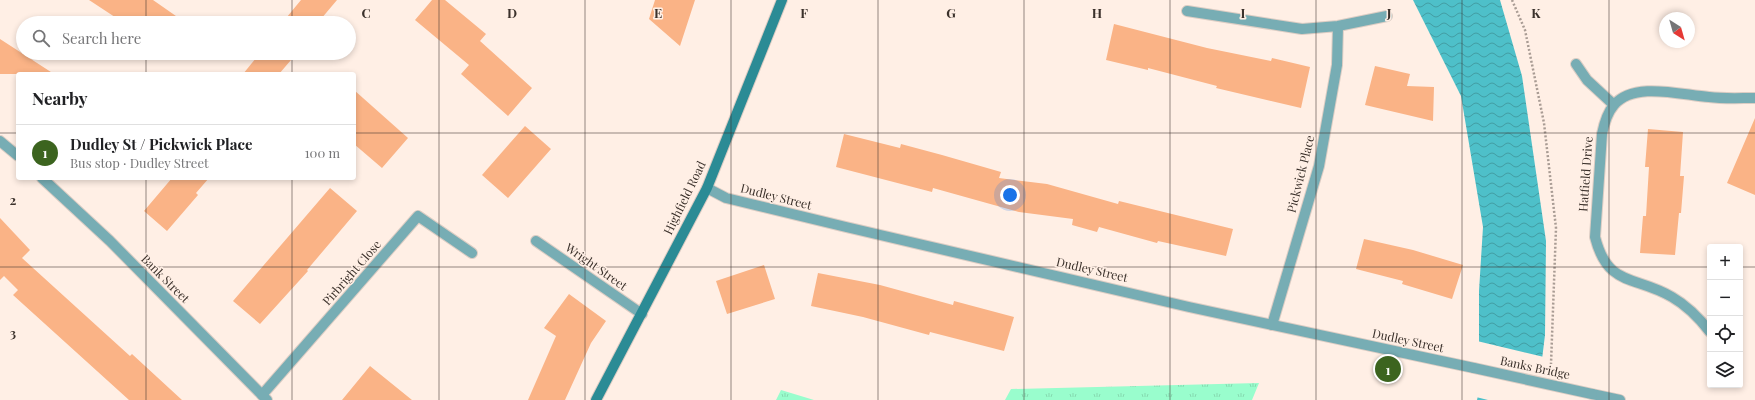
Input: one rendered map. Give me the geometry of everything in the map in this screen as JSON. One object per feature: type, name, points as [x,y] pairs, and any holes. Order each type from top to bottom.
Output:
[{"type":"main road","name":"Highfield Road","points":[[596,400],[707,188],[782,0]]},
{"type":"street","points":[[1187,11],[1302,29],[1338,26],[1387,16]]},
{"type":"street","name":"Pickwick Place","points":[[1272,325],[1318,166],[1337,65],[1338,26]]},
{"type":"street","points":[[1576,64],[1587,80],[1614,105],[1624,97],[1637,92],[1655,91],[1710,97],[1755,98]]},
{"type":"street","name":"Hatfield Drive","points":[[1614,105],[1605,122],[1600,144],[1595,237],[1599,252],[1606,265],[1621,277],[1672,297],[1692,312],[1707,329]]},
{"type":"street","points":[[0,141],[16,154]]},
{"type":"street","name":"Bank Street","points":[[44,180],[110,241],[265,397]]},
{"type":"street","name":"Dudley Street","points":[[707,188],[726,198],[824,222],[1272,325],[1474,368]]},
{"type":"street","name":"Pirbright Close","points":[[265,397],[418,216],[472,253]]},
{"type":"street","name":"Wright Street","points":[[536,241],[642,314]]},
{"type":"street","name":"Banks Bridge","points":[[1474,368],[1620,400]]},
{"type":"path","points":[[1512,0],[1525,30],[1544,123],[1555,221],[1551,365]]},
{"type":"green space","points":[[1259,383],[1252,400],[1005,400],[1011,389]]},
{"type":"green space","points":[[781,390],[814,400],[776,400]]},
{"type":"water","points":[[1413,0],[1500,0],[1522,76],[1546,241],[1545,335],[1537,400],[1477,400],[1479,391],[1479,291],[1483,227],[1461,96]]},
{"type":"pier","points":[[1477,341],[1544,357],[1539,400],[1488,400],[1476,397]]},
{"type":"building","points":[[89,0],[153,0],[176,16],[113,16]]},
{"type":"building","points":[[301,0],[337,0],[324,16],[288,16]]},
{"type":"building","points":[[432,0],[445,0],[486,34],[480,41],[532,88],[508,116],[461,74],[469,65],[415,20]]},
{"type":"building","points":[[655,0],[695,0],[680,46],[649,19]]},
{"type":"building","points":[[1114,24],[1207,48],[1271,61],[1272,58],[1310,67],[1301,108],[1216,88],[1217,86],[1148,68],[1148,70],[1106,60]]},
{"type":"building","points":[[0,39],[16,49],[16,60],[32,60],[51,72],[16,72],[16,74],[0,74]]},
{"type":"building","points":[[254,60],[291,60],[281,72],[245,72]]},
{"type":"building","points":[[1375,66],[1410,74],[1407,86],[1434,87],[1433,121],[1365,105]]},
{"type":"building","points":[[356,92],[408,138],[382,168],[356,146]]},
{"type":"building","points":[[1755,118],[1755,195],[1727,183]]},
{"type":"building","points":[[525,126],[551,149],[508,198],[482,175]]},
{"type":"building","points":[[1648,129],[1683,132],[1680,176],[1684,176],[1681,213],[1679,213],[1675,255],[1640,253],[1643,216],[1646,216],[1649,167],[1645,167]]},
{"type":"building","points":[[844,134],[900,148],[901,144],[942,155],[1001,172],[999,178],[1047,184],[1118,204],[1119,201],[1233,229],[1226,256],[1158,241],[1157,243],[1099,227],[1097,232],[1072,225],[1073,219],[1019,212],[933,188],[932,192],[836,167]]},
{"type":"building","points":[[170,180],[207,180],[196,193],[198,195],[167,231],[144,211]]},
{"type":"building","points":[[330,188],[357,211],[307,270],[308,271],[260,324],[233,301]]},
{"type":"building","points":[[0,218],[30,250],[22,258],[130,356],[132,354],[182,400],[129,400],[13,295],[18,290],[4,276],[0,280]]},
{"type":"building","points":[[1364,239],[1413,250],[1463,265],[1452,299],[1402,284],[1403,281],[1356,269]]},
{"type":"building","points":[[764,265],[775,299],[727,314],[716,281]]},
{"type":"building","points":[[818,273],[880,285],[953,305],[954,301],[1014,317],[1004,351],[930,332],[929,335],[863,317],[811,306]]},
{"type":"building","points":[[569,294],[606,321],[591,343],[565,400],[528,400],[556,336],[544,328]]},
{"type":"building","points":[[370,366],[412,400],[342,400]]},
{"type":"place","name":"Dudley St / Pickwick Place","points":[[1388,369]]}]
